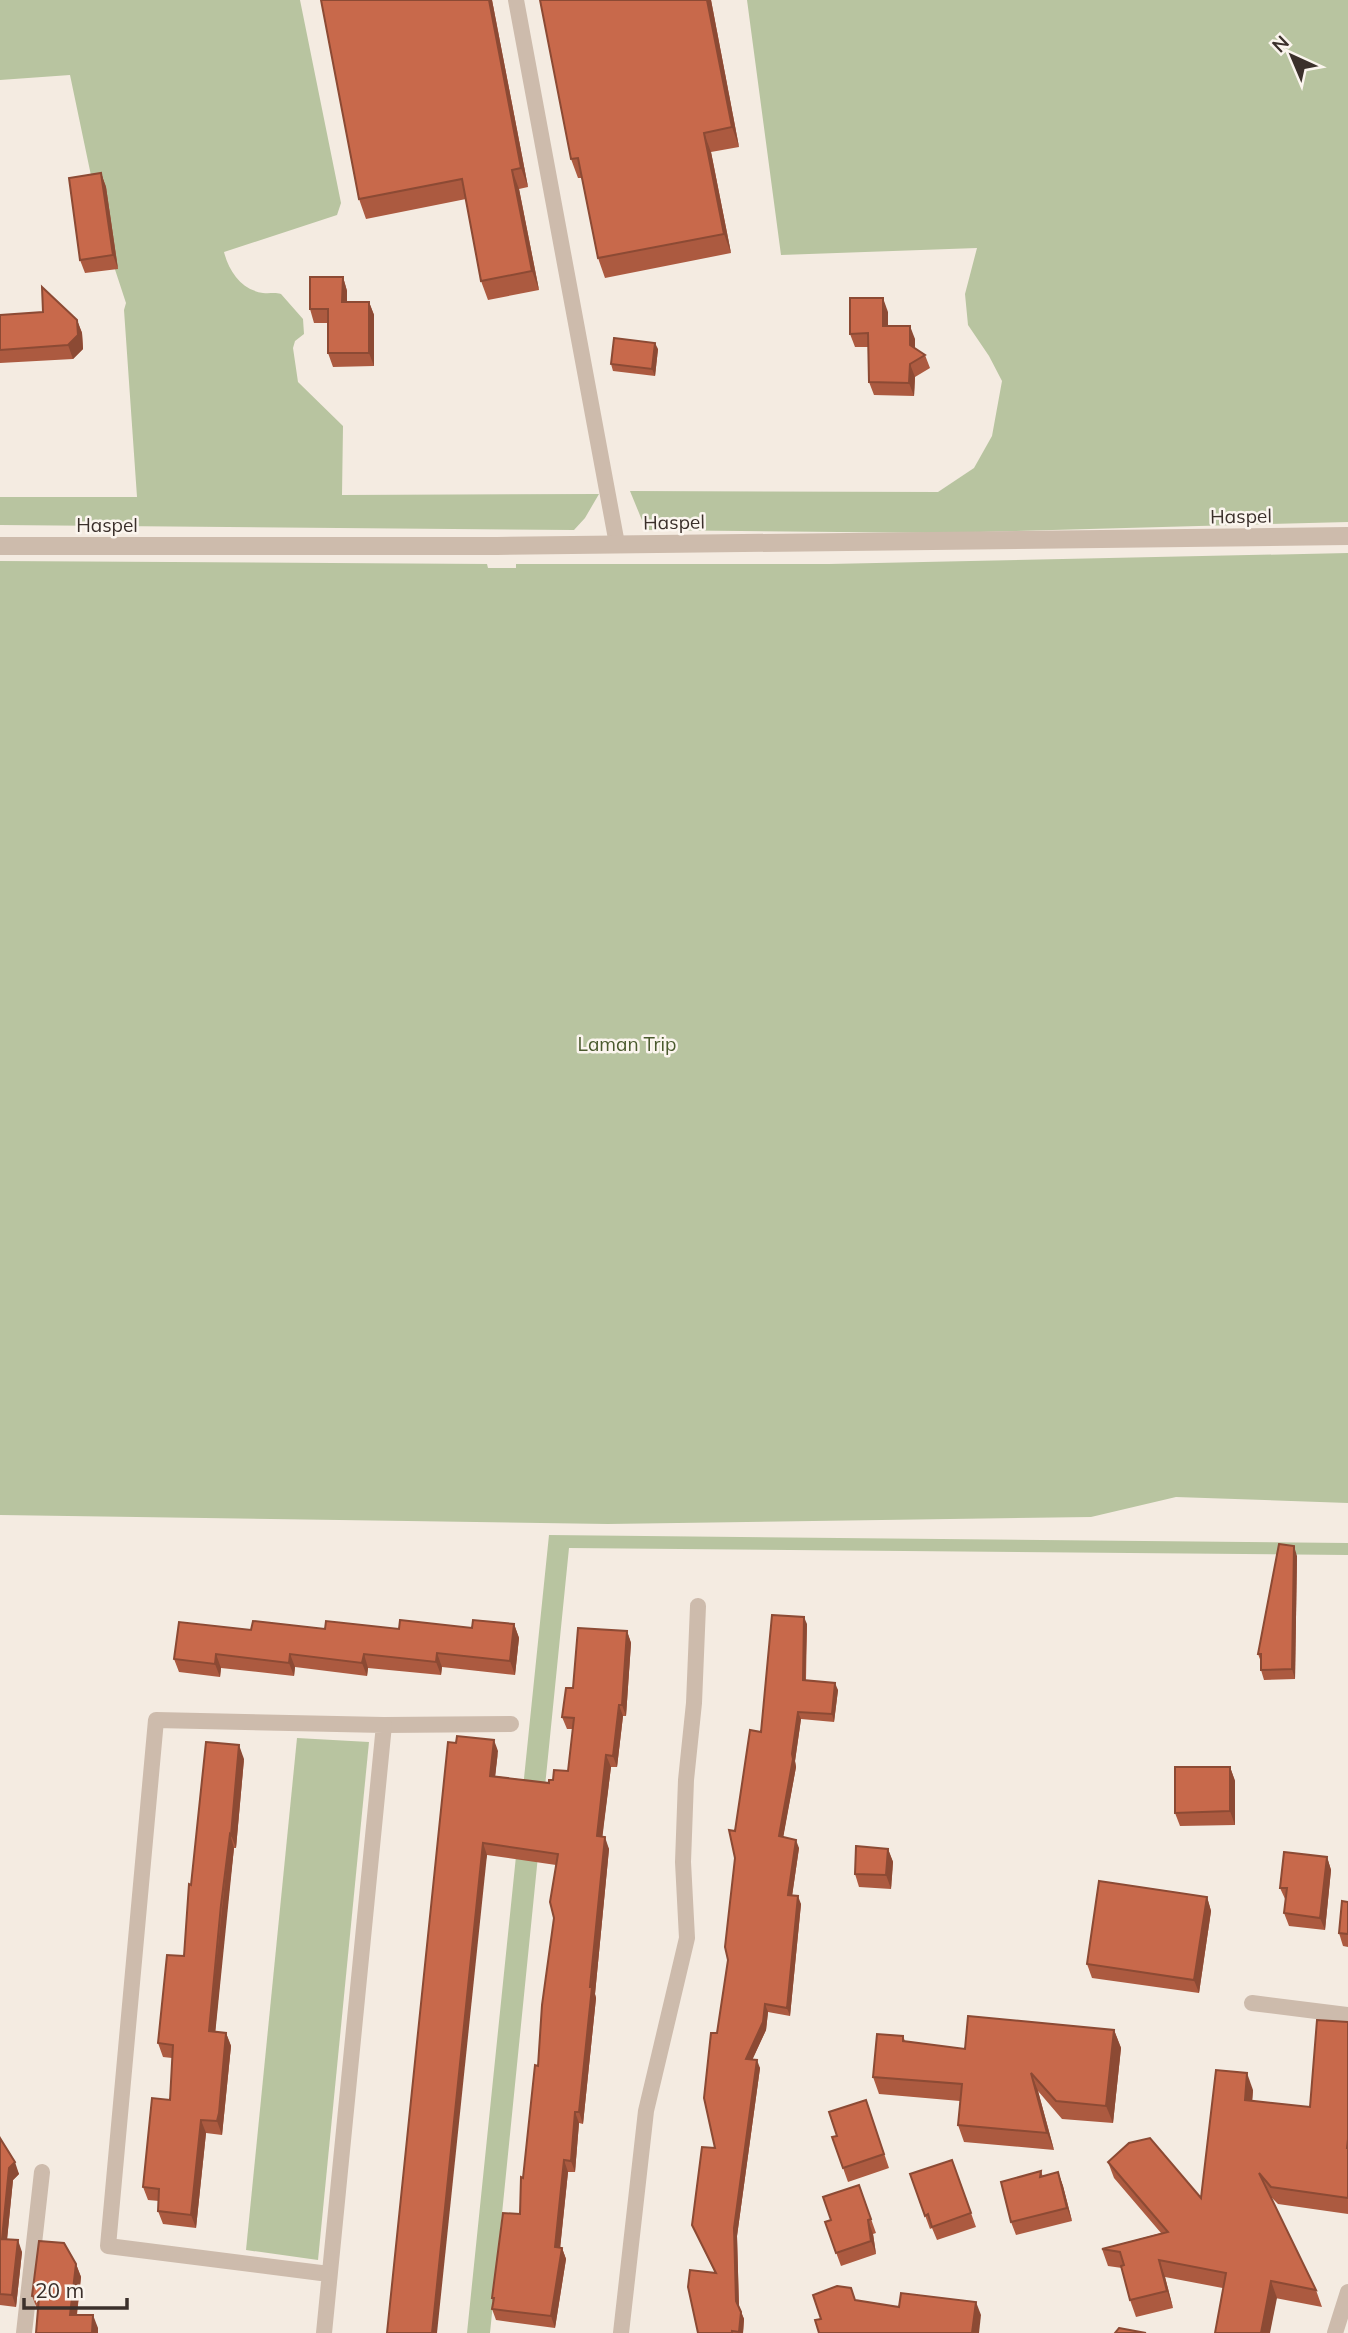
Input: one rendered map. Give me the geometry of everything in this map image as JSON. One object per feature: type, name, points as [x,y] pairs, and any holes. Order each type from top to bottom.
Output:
[{"type":"street","name":"Haspel","points":[[0,546],[498,546],[1348,536]]},
{"type":"lane","points":[[516,0],[617,544]]},
{"type":"lane","points":[[621,2333],[646,2111],[687,1938],[684,1834],[698,1606]]},
{"type":"lane","points":[[329,2274],[108,2246],[156,1720],[384,1725],[511,1724]]},
{"type":"lane","points":[[324,2333],[384,1725]]},
{"type":"lane","points":[[1252,2003],[1348,2015]]},
{"type":"lane","points":[[24,2333],[42,2172]]},
{"type":"lane","points":[[1335,2333],[1348,2292]]},
{"type":"green space","points":[[0,0],[300,0],[341,203],[337,215],[224,252],[237,279],[256,291],[281,294],[303,319],[304,334],[295,341],[293,348],[298,382],[343,426],[342,495],[599,494],[585,518],[574,530],[0,525],[0,497],[137,497],[124,310],[126,303],[103,233],[70,75],[0,80]]},
{"type":"green space","points":[[747,0],[1348,0],[1348,522],[942,533],[646,530],[630,491],[938,492],[974,468],[992,436],[1002,381],[968,325],[965,294],[977,248],[781,255]]},
{"type":"green space","name":"Laman Trip","points":[[1348,553],[1348,1503],[1176,1497],[1091,1517],[608,1524],[0,1515],[0,561],[487,564],[488,568],[516,568],[516,564],[829,564]]},
{"type":"green space","points":[[549,1535],[1348,1543],[1348,1555],[569,1548],[490,2333],[467,2333]]},
{"type":"green space","points":[[297,1738],[369,1742],[318,2260],[246,2250]]},
{"type":"building","points":[[321,0],[489,0],[521,168],[512,170],[532,271],[481,281],[462,179],[359,199]]},
{"type":"building","points":[[540,0],[707,0],[732,127],[704,133],[724,234],[598,258],[578,158],[571,159]]},
{"type":"building","points":[[101,173],[113,255],[80,260],[69,178]]},
{"type":"building","points":[[310,277],[343,277],[342,302],[369,302],[369,353],[328,353],[328,309],[310,309]]},
{"type":"building","points":[[42,287],[77,320],[78,335],[68,345],[0,350],[0,315],[43,312]]},
{"type":"building","points":[[850,298],[883,298],[883,326],[910,326],[910,345],[925,355],[910,364],[909,383],[869,382],[868,333],[850,334]]},
{"type":"building","points":[[614,338],[655,343],[652,369],[611,364]]},
{"type":"building","points":[[1279,1544],[1294,1546],[1292,1669],[1261,1670],[1261,1654],[1258,1654]]},
{"type":"building","points":[[772,1615],[804,1617],[803,1680],[835,1683],[832,1714],[798,1712],[793,1759],[779,1836],[796,1840],[788,1895],[798,1896],[787,2008],[765,2004],[763,2022],[746,2059],[757,2060],[734,2228],[736,2301],[741,2312],[739,2332],[698,2333],[688,2287],[690,2270],[716,2273],[692,2225],[702,2147],[715,2148],[704,2098],[711,2033],[717,2033],[728,1960],[725,1947],[735,1858],[729,1830],[735,1831],[750,1730],[761,1732]]},
{"type":"building","points":[[400,1620],[472,1628],[473,1620],[514,1624],[510,1661],[437,1653],[436,1662],[364,1654],[362,1663],[290,1654],[289,1663],[216,1654],[215,1664],[174,1659],[179,1622],[251,1630],[253,1621],[325,1629],[326,1621],[399,1629]]},
{"type":"building","points":[[578,1628],[627,1631],[622,1705],[619,1705],[613,1756],[606,1755],[597,1836],[605,1837],[592,1987],[579,2112],[575,2112],[571,2161],[564,2160],[555,2247],[562,2248],[551,2316],[492,2309],[492,2298],[503,2213],[520,2214],[521,2177],[523,2178],[535,2065],[538,2066],[542,2005],[554,1918],[550,1902],[558,1854],[483,1843],[432,2333],[387,2333],[448,1742],[456,1743],[457,1736],[494,1740],[490,1776],[549,1783],[549,1780],[553,1780],[554,1770],[568,1771],[574,1718],[562,1717],[566,1688],[573,1688]]},
{"type":"building","points":[[206,1742],[239,1745],[209,2031],[226,2033],[219,2113],[217,2121],[201,2120],[191,2215],[158,2211],[159,2189],[143,2187],[152,2098],[170,2100],[173,2045],[158,2043],[167,1955],[184,1956],[189,1884],[191,1885]]},
{"type":"building","points":[[1175,1767],[1230,1767],[1230,1811],[1175,1813]]},
{"type":"building","points":[[856,1846],[888,1849],[886,1875],[855,1874]]},
{"type":"building","points":[[1284,1852],[1327,1857],[1320,1918],[1284,1913],[1287,1888],[1280,1888]]},
{"type":"building","points":[[1099,1881],[1207,1897],[1194,1980],[1087,1964]]},
{"type":"building","points":[[1342,1901],[1348,1902],[1348,1934],[1339,1933]]},
{"type":"building","points":[[968,2016],[1114,2030],[1106,2106],[1056,2101],[1031,2073],[1047,2133],[958,2125],[962,2084],[873,2077],[877,2034],[903,2036],[903,2041],[965,2049]]},
{"type":"building","points":[[1317,2020],[1348,2022],[1348,2198],[1271,2187],[1259,2173],[1316,2290],[1271,2281],[1261,2333],[1215,2333],[1226,2273],[1159,2260],[1167,2291],[1130,2300],[1120,2252],[1102,2249],[1168,2232],[1108,2162],[1129,2143],[1150,2138],[1201,2198],[1216,2070],[1247,2073],[1245,2100],[1310,2107]]},
{"type":"building","points":[[866,2100],[884,2154],[843,2168],[832,2137],[837,2136],[829,2112]]},
{"type":"building","points":[[0,2138],[15,2162],[9,2168],[2,2239],[18,2240],[12,2295],[0,2294]]},
{"type":"building","points":[[952,2160],[971,2213],[932,2227],[928,2214],[925,2216],[910,2174]]},
{"type":"building","points":[[1041,2171],[1040,2177],[1058,2172],[1067,2208],[1011,2222],[1001,2182]]},
{"type":"building","points":[[859,2185],[871,2219],[868,2220],[871,2241],[836,2253],[825,2222],[831,2220],[823,2197]]},
{"type":"building","points":[[39,2241],[64,2243],[76,2264],[70,2315],[93,2315],[92,2333],[36,2333],[39,2297],[32,2296]]},
{"type":"building","points":[[837,2286],[851,2288],[855,2300],[899,2307],[901,2293],[976,2302],[972,2333],[819,2333],[815,2320],[821,2319],[813,2295]]},
{"type":"building","points":[[1119,2328],[1146,2333],[1115,2333]]}]
